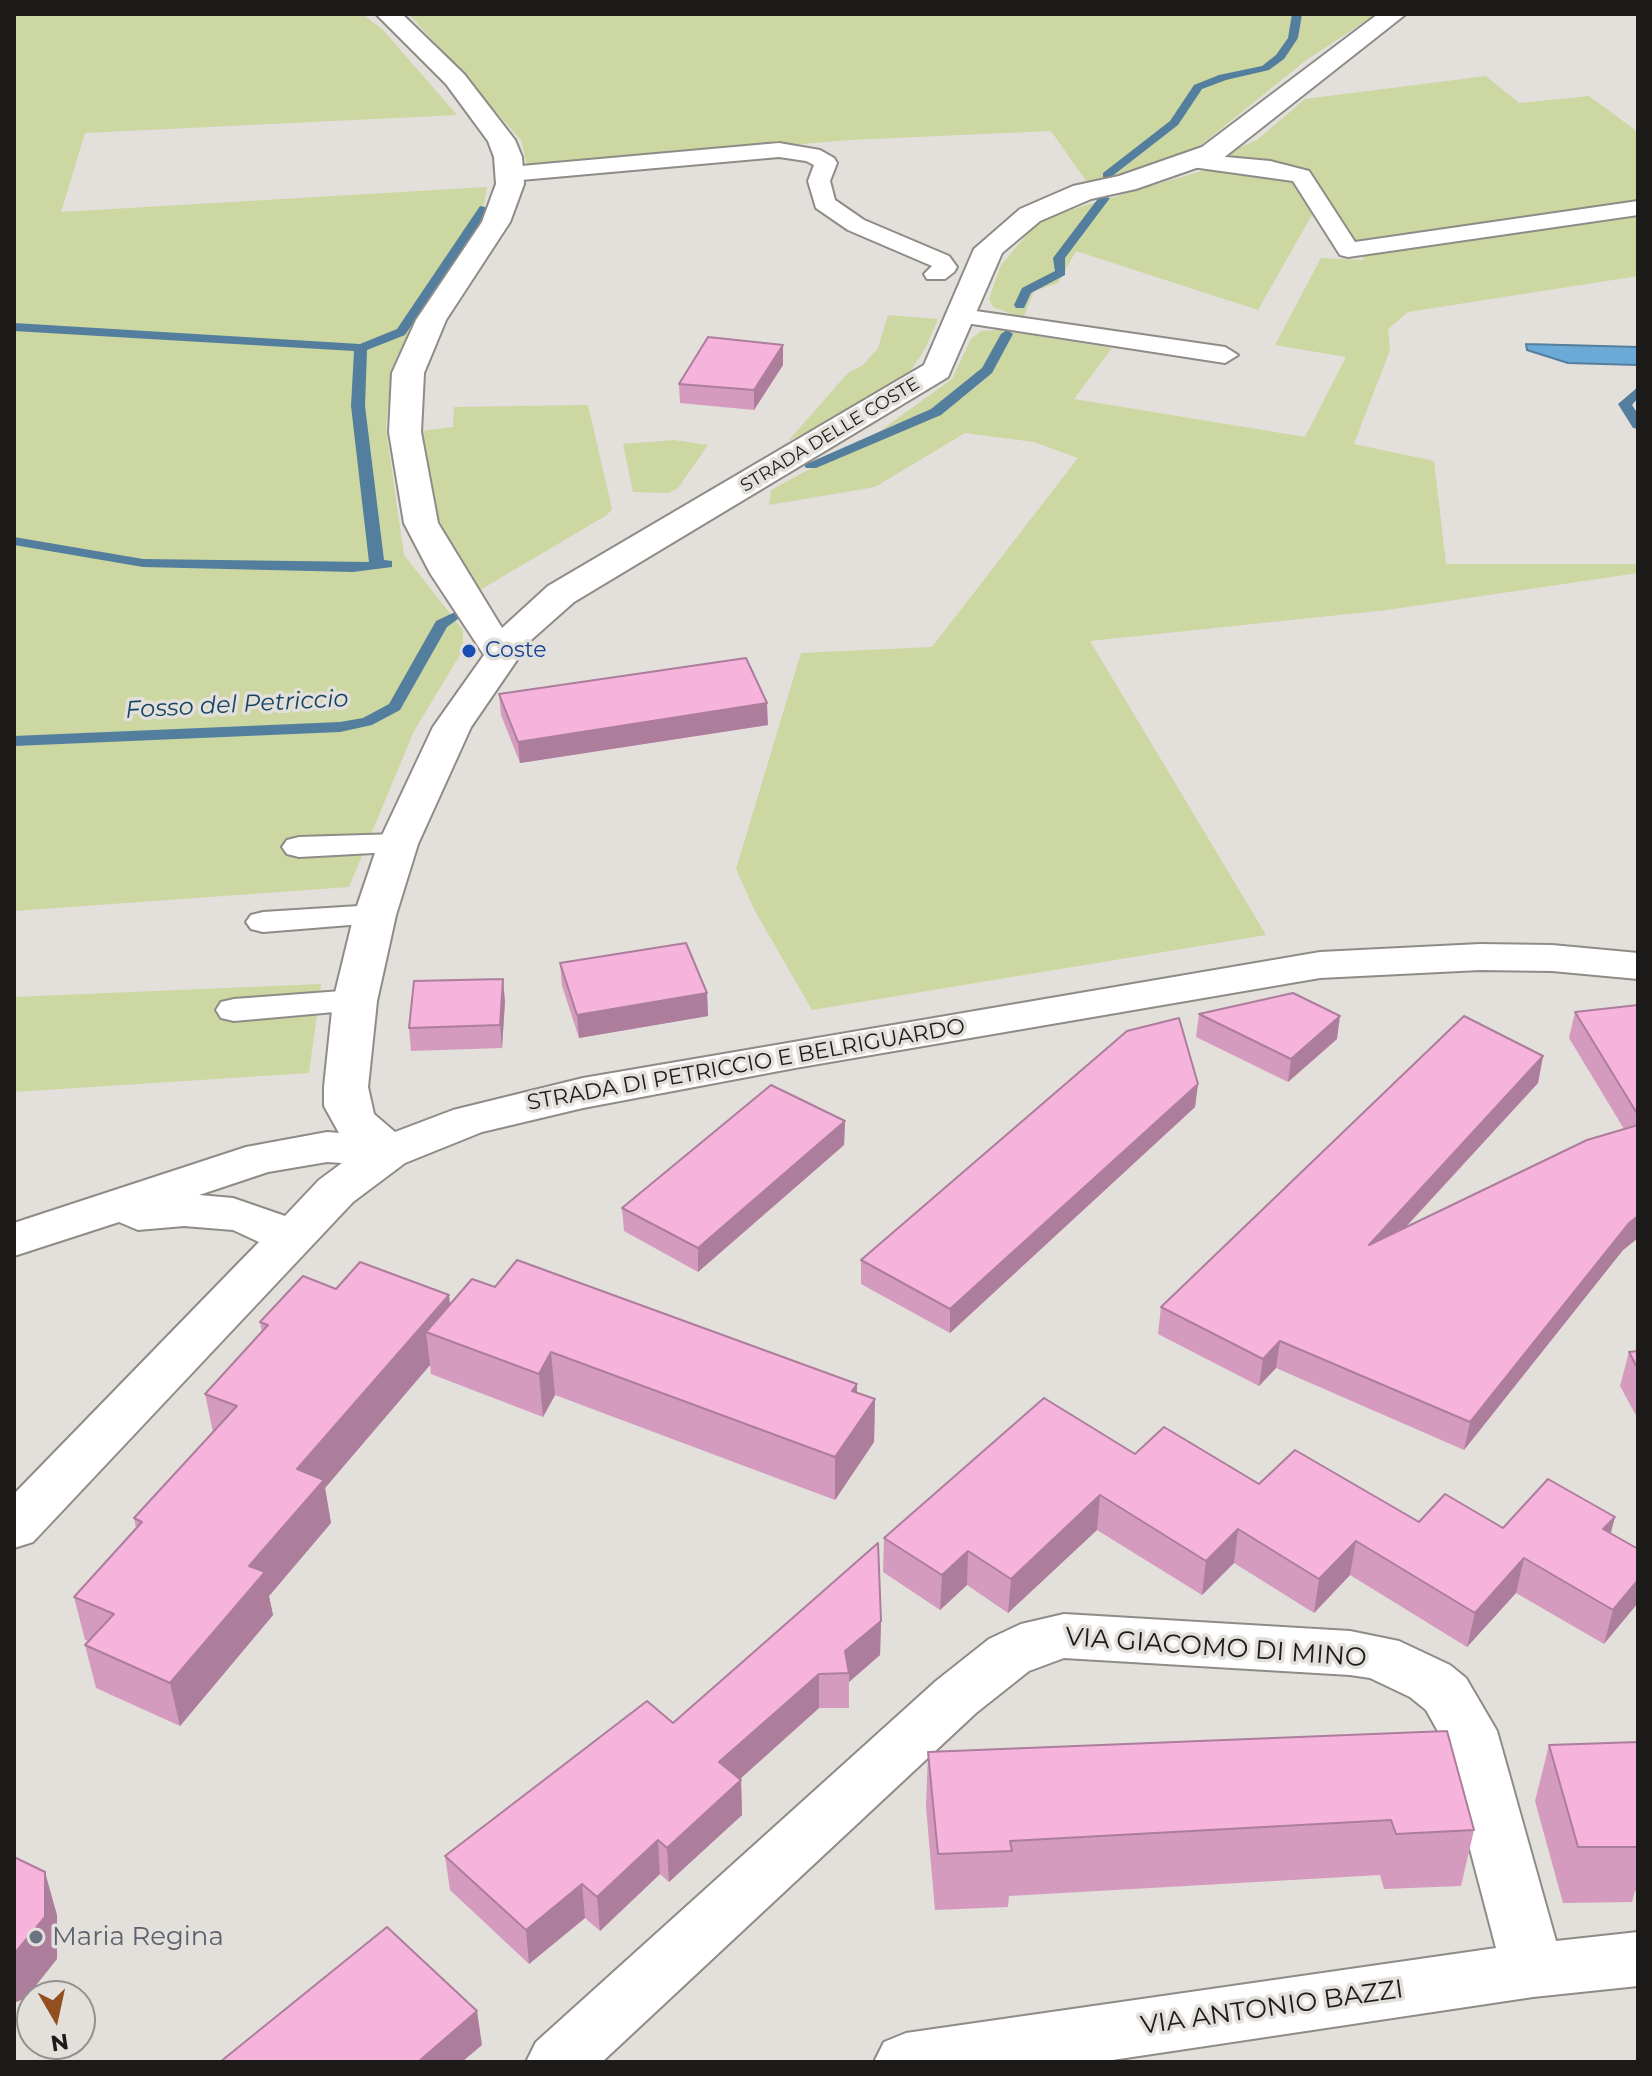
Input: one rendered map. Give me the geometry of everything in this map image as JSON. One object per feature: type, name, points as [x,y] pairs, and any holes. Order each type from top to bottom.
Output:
[{"type":"street","points":[[388,14],[464,91],[501,140],[510,174],[496,222],[431,320],[408,373],[405,432],[421,523],[500,652]]},
{"type":"street","name":"STRADA DELLE COSTE","points":[[389,1152],[370,1139],[347,1106],[346,1087],[355,1001],[375,915],[398,844],[452,727],[500,652],[536,613],[561,594],[937,370],[989,249],[1030,215],[1083,192],[1193,161],[1234,139],[1394,14]]},
{"type":"street","name":"STRADA DI PETRICCIO E BELRIGUARDO","points":[[14,1528],[336,1191],[389,1152],[469,1120],[583,1093],[1283,970],[1358,962],[1480,957],[1552,958],[1638,966]]},
{"type":"street","points":[[14,1240],[262,1158],[327,1147],[389,1152]]},
{"type":"street","points":[[72,1222],[152,1212],[209,1211],[249,1218],[291,1238]]},
{"type":"street","name":"VIA GIACOMO DI MINO","points":[[558,2062],[956,1697],[1009,1655],[1041,1640],[1064,1636],[1350,1653],[1379,1657],[1430,1681],[1446,1694],[1468,1731],[1533,1970]]},
{"type":"street","name":"VIA ANTONIO BAZZI","points":[[928,2060],[1533,1970],[1638,1959]]},
{"type":"lane","points":[[510,174],[779,150],[812,155],[826,163],[819,181],[824,203],[856,225],[941,261],[945,267],[936,274]]},
{"type":"lane","points":[[1193,161],[1270,168],[1301,176],[1348,250],[1638,208]]},
{"type":"lane","points":[[962,316],[1225,355]]},
{"type":"lane","points":[[299,847],[398,844]]},
{"type":"lane","points":[[263,922],[375,915]]},
{"type":"lane","points":[[234,1010],[355,1001]]},
{"type":"green space","points":[[14,14],[362,14],[383,30],[457,115],[85,133],[61,212],[487,187],[481,221],[413,323],[391,370],[386,429],[404,555],[463,630],[463,650],[414,731],[349,887],[14,911]]},
{"type":"green space","points":[[409,14],[1376,14],[1305,61],[1196,149],[1132,174],[1089,185],[1051,131],[848,140],[528,168],[521,140]]},
{"type":"green space","points":[[1486,76],[1519,103],[1589,96],[1638,132],[1638,276],[1408,312],[1388,329],[1390,350],[1354,444],[1434,461],[1446,564],[1638,564],[1638,573],[1387,610],[1090,641],[1266,935],[812,1010],[755,911],[736,869],[801,653],[932,647],[1078,458],[1034,442],[965,433],[875,487],[769,505],[771,490],[880,431],[952,379],[971,339],[981,331],[999,330],[1112,348],[1074,399],[1305,437],[1346,357],[1275,345],[1321,258],[1364,260],[1314,176],[1275,163],[1212,159],[1257,140],[1305,99]]},
{"type":"green space","points":[[1215,167],[1294,179],[1313,213],[1258,310],[1076,251],[1058,283],[1034,291],[1023,318],[993,307],[989,299],[1001,265],[1035,225],[1060,213]]},
{"type":"green space","points":[[888,315],[938,319],[925,349],[909,373],[849,412],[788,441],[848,373],[863,365],[878,348]]},
{"type":"green space","points":[[588,405],[612,509],[607,515],[480,590],[468,576],[438,519],[421,431],[453,427],[454,407]]},
{"type":"green space","points":[[674,440],[708,445],[678,488],[669,493],[633,492],[623,444]]},
{"type":"green space","points":[[321,984],[309,1073],[14,1092],[14,997]]},
{"type":"water","points":[[1526,344],[1638,347],[1638,365],[1568,363],[1527,350]]},
{"type":"building","points":[[708,337],[783,345],[754,390],[679,384]]},
{"type":"building","points":[[746,658],[767,703],[518,742],[499,694]]},
{"type":"building","points":[[686,943],[707,993],[577,1015],[560,963]]},
{"type":"building","points":[[503,979],[500,1025],[409,1028],[414,981]]},
{"type":"building","points":[[1293,993],[1340,1016],[1291,1059],[1199,1014]]},
{"type":"building","points":[[1638,1005],[1638,1115],[1575,1012]]},
{"type":"building","points":[[1464,1016],[1543,1056],[1369,1245],[1587,1140],[1638,1125],[1638,1216],[1629,1223],[1470,1422],[1280,1341],[1263,1359],[1161,1307]]},
{"type":"building","points":[[1179,1018],[1198,1084],[950,1309],[861,1260],[1127,1031]]},
{"type":"building","points":[[771,1085],[845,1121],[698,1248],[622,1208]]},
{"type":"building","points":[[517,1260],[857,1384],[852,1391],[875,1399],[835,1457],[551,1352],[539,1374],[426,1332],[472,1279],[495,1287]]},
{"type":"building","points":[[360,1262],[449,1295],[297,1469],[324,1480],[249,1566],[265,1572],[170,1683],[85,1645],[114,1614],[74,1597],[142,1522],[134,1518],[237,1406],[205,1394],[268,1325],[260,1322],[303,1276],[336,1289]]},
{"type":"building","points":[[1638,1351],[1638,1369],[1629,1352]]},
{"type":"building","points":[[1044,1398],[1135,1454],[1164,1427],[1259,1484],[1295,1450],[1419,1522],[1445,1494],[1503,1528],[1548,1479],[1615,1517],[1603,1529],[1638,1549],[1638,1580],[1613,1610],[1524,1558],[1475,1613],[1356,1541],[1319,1579],[1238,1529],[1206,1561],[1100,1495],[1011,1579],[968,1551],[942,1575],[884,1538]]},
{"type":"building","points":[[878,1543],[881,1621],[845,1651],[849,1673],[819,1674],[719,1762],[741,1780],[667,1848],[658,1840],[597,1897],[582,1884],[526,1930],[445,1856],[647,1701],[673,1723]]},
{"type":"building","points":[[1447,1731],[1474,1830],[1396,1834],[1391,1820],[1010,1841],[1012,1851],[938,1854],[928,1752]]},
{"type":"building","points":[[1638,1742],[1638,1847],[1578,1847],[1549,1745]]},
{"type":"building","points":[[14,1857],[45,1872],[45,1917],[14,1954]]},
{"type":"building","points":[[387,1927],[477,2011],[418,2062],[220,2062]]},
{"type":"waterway","points":[[1107,175],[1174,123],[1198,87],[1223,77],[1265,68],[1280,57],[1293,38],[1297,14]]},
{"type":"waterway","points":[[1020,305],[1026,291],[1061,272],[1059,258],[1104,198]]},
{"type":"waterway","points":[[361,348],[401,332],[484,208]]},
{"type":"waterway","points":[[14,327],[361,348]]},
{"type":"waterway","points":[[811,465],[936,412],[987,370],[1007,334]]},
{"type":"waterway","points":[[361,348],[358,406],[377,565]]},
{"type":"waterway","points":[[1638,391],[1625,404],[1638,425]]},
{"type":"waterway","points":[[14,541],[143,563],[353,568],[387,564]]},
{"type":"waterway","name":"Fosso del Petriccio","points":[[14,741],[340,727],[367,722],[395,707],[441,624],[455,616]]},
{"type":"place","name":"Coste","points":[[469,651]]},
{"type":"place","name":"Maria Regina","points":[[36,1937]]}]
